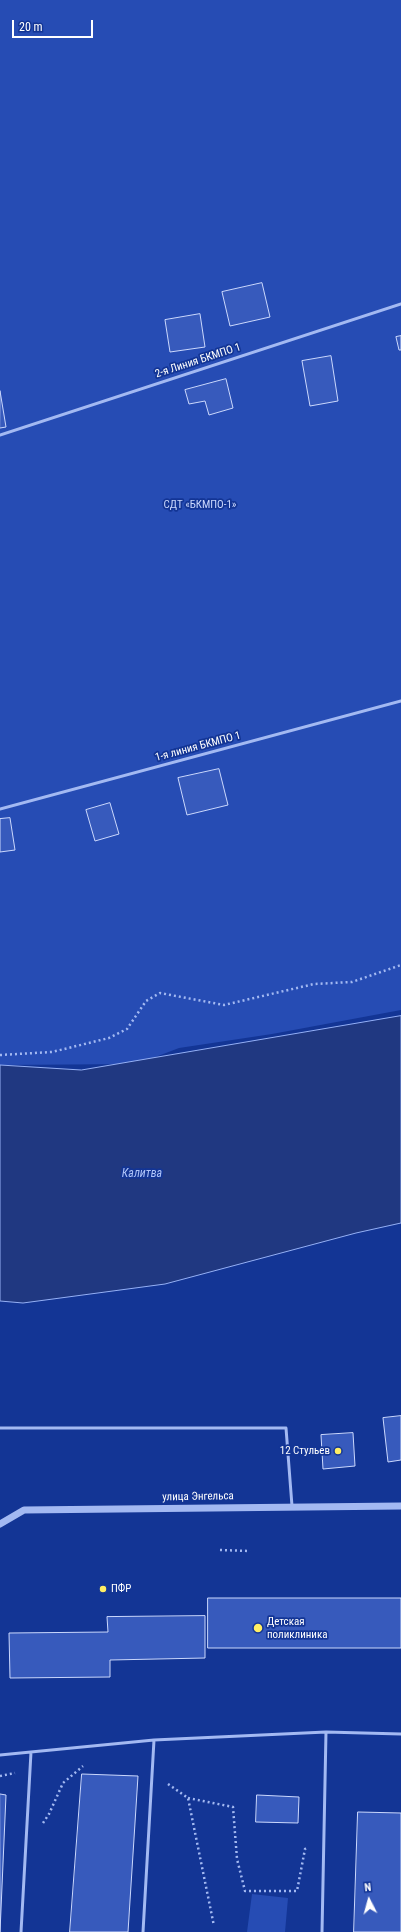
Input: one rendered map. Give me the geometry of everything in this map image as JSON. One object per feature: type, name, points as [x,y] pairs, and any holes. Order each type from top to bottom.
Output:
[{"type":"street","name":"улица Энгельса","points":[[0,1524],[24,1510],[401,1506]]},
{"type":"lane","name":"2-я Линия БКМПО 1","points":[[0,435],[401,304]]},
{"type":"lane","name":"1-я линия БКМПО 1","points":[[0,809],[401,701]]},
{"type":"lane","points":[[0,1428],[286,1428],[292,1506]]},
{"type":"lane","points":[[322,1932],[326,1732]]},
{"type":"lane","points":[[0,1755],[154,1740],[326,1732],[401,1734]]},
{"type":"lane","points":[[143,1932],[154,1740]]},
{"type":"lane","points":[[21,1932],[31,1752]]},
{"type":"path","points":[[0,1055],[52,1052],[109,1038],[127,1029],[146,1001],[160,993],[224,1004],[314,984],[352,982],[401,965]]},
{"type":"path","points":[[220,1550],[250,1551]]},
{"type":"path","points":[[26,1848],[49,1814],[63,1783],[83,1766]]},
{"type":"path","points":[[152,1773],[188,1798],[233,1807],[237,1859],[245,1891],[297,1891],[305,1849],[324,1847]]},
{"type":"path","points":[[188,1798],[214,1926]]},
{"type":"green space","name":"СДТ «БКМПО-1»","points":[[0,0],[401,0],[401,1010],[272,1034],[179,1048],[137,1064],[0,1065]]},
{"type":"green space","points":[[252,1894],[288,1898],[285,1932],[247,1932]]},
{"type":"water","name":"Калитва","points":[[401,1016],[401,1223],[356,1233],[165,1284],[23,1303],[0,1301],[0,1065],[81,1070]]},
{"type":"building","points":[[262,283],[270,317],[230,326],[222,292]]},
{"type":"building","points":[[200,314],[205,347],[170,352],[165,320]]},
{"type":"building","points":[[401,336],[401,350],[399,350],[396,337]]},
{"type":"building","points":[[331,356],[338,401],[310,406],[302,361]]},
{"type":"building","points":[[226,379],[233,408],[209,415],[205,401],[189,404],[185,390]]},
{"type":"building","points":[[0,391],[6,427],[0,428]]},
{"type":"building","points":[[219,769],[228,805],[187,815],[178,778]]},
{"type":"building","points":[[110,803],[119,834],[95,841],[86,810]]},
{"type":"building","points":[[10,818],[15,850],[0,852],[0,819]]},
{"type":"building","points":[[401,1416],[401,1460],[388,1462],[383,1418]]},
{"type":"building","name":"12 Стульев","points":[[353,1433],[355,1466],[323,1469],[321,1435]]},
{"type":"building","points":[[208,1598],[401,1598],[401,1648],[208,1648]]},
{"type":"building","points":[[205,1616],[205,1658],[110,1660],[110,1677],[10,1678],[9,1633],[108,1632],[107,1617]]},
{"type":"building","points":[[82,1774],[138,1776],[128,1932],[70,1932]]},
{"type":"building","points":[[0,1794],[6,1795],[0,1932]]},
{"type":"building","points":[[257,1795],[299,1797],[298,1823],[256,1822]]},
{"type":"building","points":[[358,1812],[401,1813],[401,1932],[354,1932]]},
{"type":"place","name":"12 Стульев","points":[[338,1451]]},
{"type":"place","name":"ПФР","points":[[103,1589]]},
{"type":"place","name":"Детская поликлиника","points":[[258,1628]]}]
